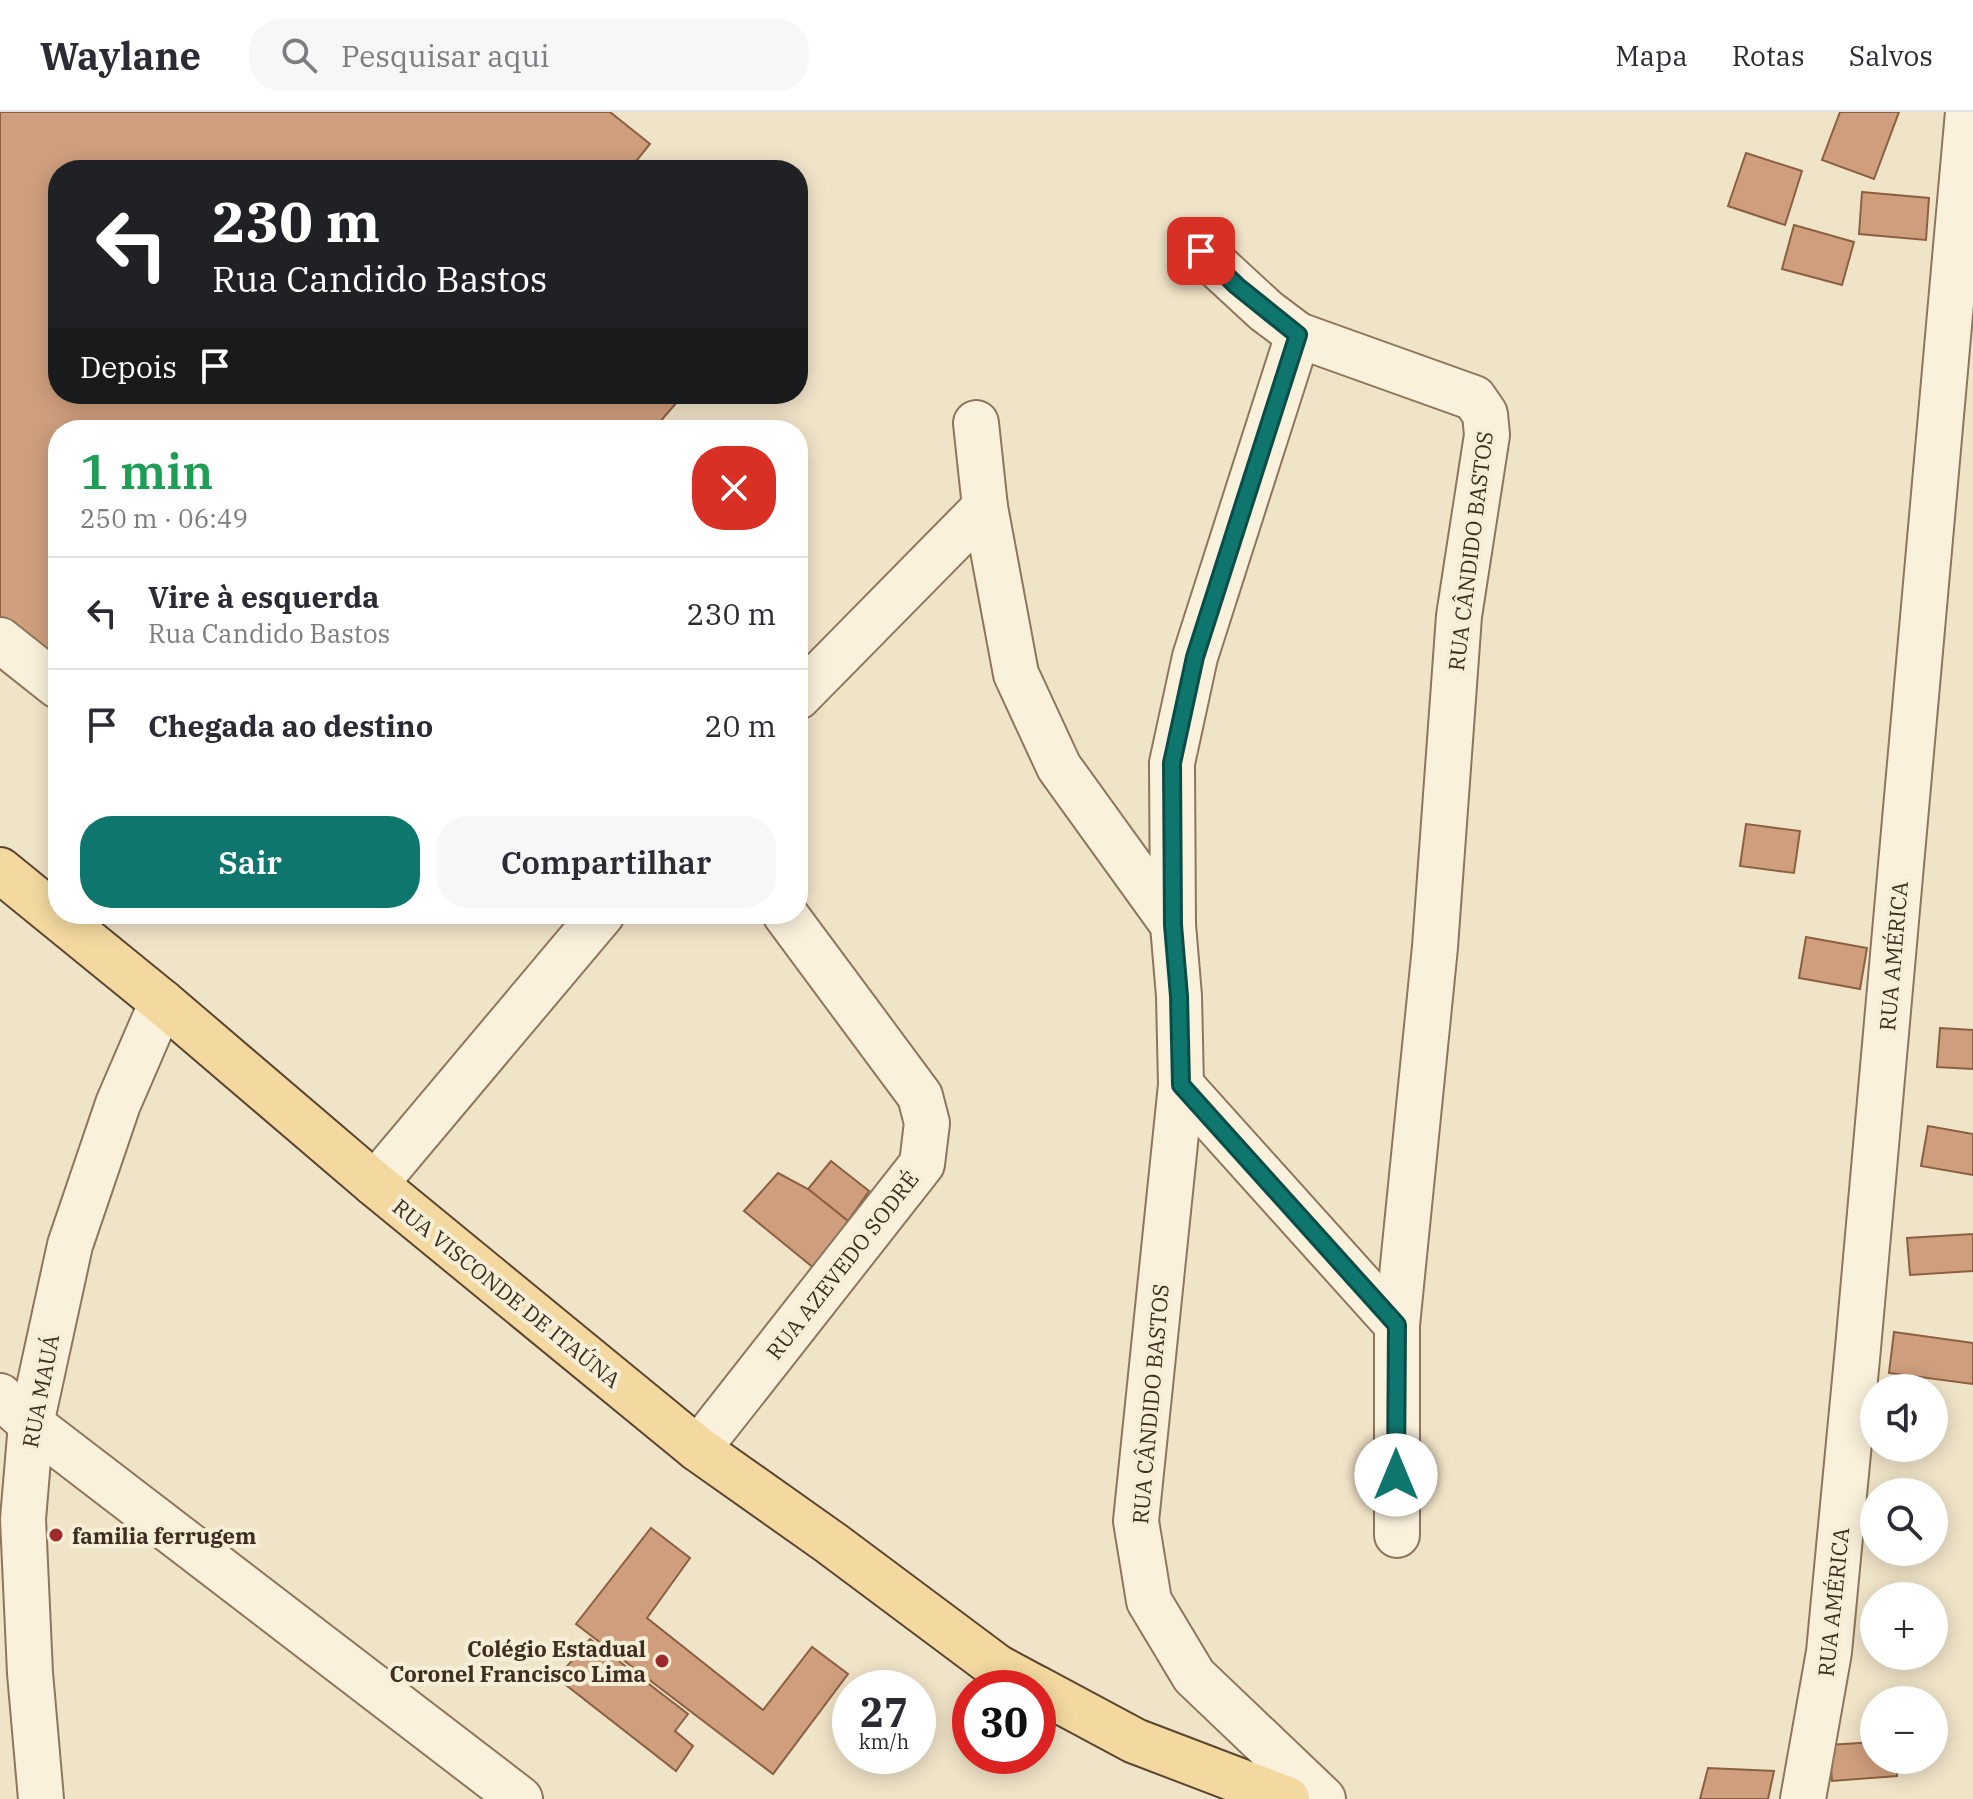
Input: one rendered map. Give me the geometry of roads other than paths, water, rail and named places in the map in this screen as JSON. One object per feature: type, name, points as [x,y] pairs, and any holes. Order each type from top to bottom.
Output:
[{"type":"main road","name":"RUA VISCONDE DE ITAÚNA","points":[[5,885],[48,917]]},
{"type":"main road","name":"RUA VISCONDE DE ITAÚNA","points":[[57,924],[162,1002],[375,1184],[698,1449],[1002,1670]]},
{"type":"main road","name":"RUA VISCONDE DE ITAÚNA","points":[[1056,1699],[1135,1741],[1276,1797]]},
{"type":"street","name":"RUA AMÉRICA","points":[[1803,1799],[1829,1652],[1968,112]]},
{"type":"street","points":[[1201,251],[1237,286],[1298,335]]},
{"type":"street","name":"RUA CÂNDIDO BASTOS","points":[[1323,1799],[1194,1676],[1149,1601],[1136,1521],[1181,1085],[1179,996],[1173,925],[1172,763],[1195,657],[1298,335],[1474,398],[1485,414],[1487,435],[1459,616],[1435,947],[1397,1325],[1397,1535]]},
{"type":"street","points":[[976,423],[985,507],[1016,674],[1059,767],[1173,925]]},
{"type":"street","points":[[808,687],[985,507]]},
{"type":"street","points":[[0,640],[48,678]]},
{"type":"street","points":[[375,1184],[594,924]]},
{"type":"street","name":"RUA AZEVEDO SODRÉ","points":[[698,1449],[922,1164],[927,1123],[920,1096],[792,924]]},
{"type":"street","name":"RUA MAUÁ","points":[[41,1799],[30,1673],[15,1410],[118,1104],[162,1002]]},
{"type":"street","points":[[1181,1085],[1397,1325]]},
{"type":"street","points":[[15,1410],[520,1799]]},
{"type":"place","name":"familia ferrugem","points":[[56,1535]]},
{"type":"place","name":"Colégio Estadual Coronel Francisco Lima","points":[[662,1661]]}]
